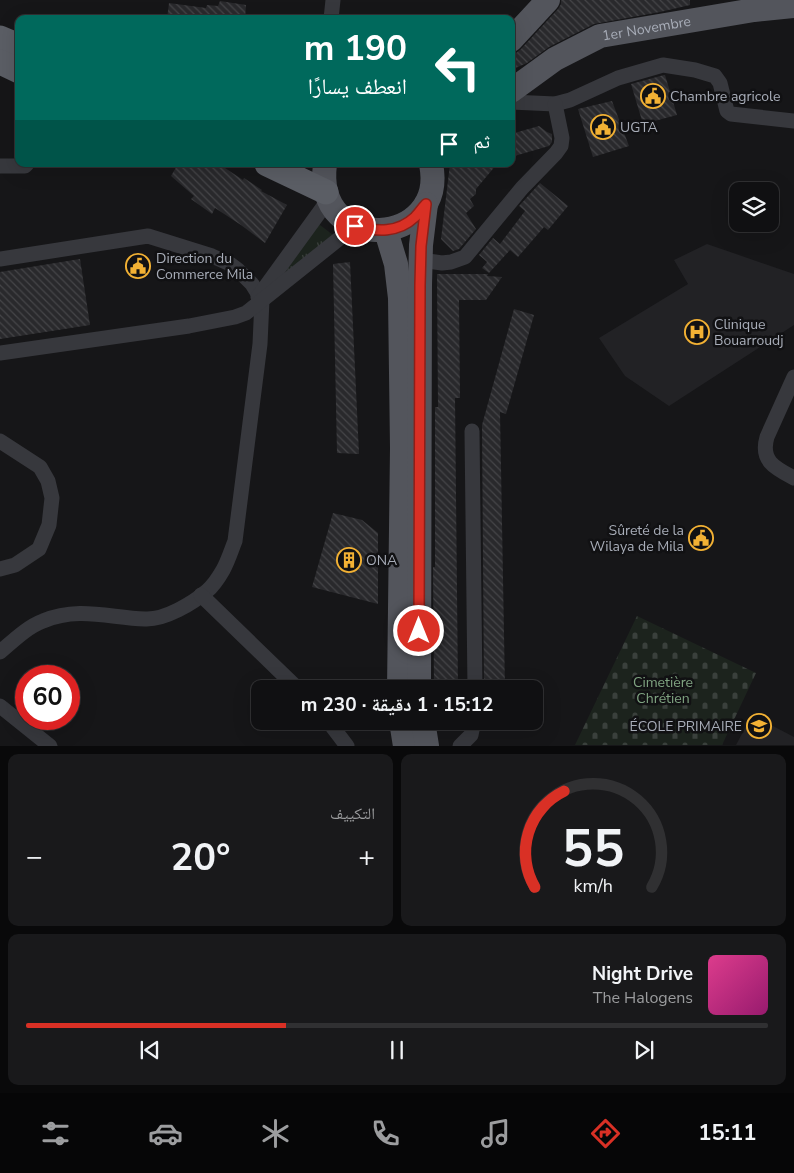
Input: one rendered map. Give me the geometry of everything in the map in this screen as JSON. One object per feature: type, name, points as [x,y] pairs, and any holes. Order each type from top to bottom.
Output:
[{"type":"highway","points":[[0,38],[15,44]]},
{"type":"highway","points":[[0,62],[15,69]]},
{"type":"highway","points":[[273,167],[327,195]]},
{"type":"main road","points":[[515,36],[548,0]]},
{"type":"main road","name":"1er Novembre","points":[[515,91],[555,59],[600,36],[754,10],[794,6]]},
{"type":"main road","points":[[325,167],[323,177],[327,195],[332,206],[342,217],[355,226],[370,230],[386,230],[402,226],[415,217],[426,204]]},
{"type":"main road","points":[[419,680],[421,246],[426,204],[432,189],[435,167]]},
{"type":"main road","points":[[386,230],[396,264],[400,298],[402,448],[399,680]]},
{"type":"main road","points":[[402,730],[405,746]]},
{"type":"main road","points":[[425,730],[427,746]]},
{"type":"street","points":[[331,15],[333,0]]},
{"type":"street","points":[[515,94],[555,104],[570,100],[618,78],[662,65],[695,70],[715,76],[720,83],[727,111],[731,114],[794,121]]},
{"type":"street","points":[[421,260],[442,263],[465,257],[522,188],[556,153],[561,146],[562,138],[555,104]]},
{"type":"street","points":[[0,166],[15,166]]},
{"type":"street","points":[[0,652],[23,632],[42,621],[59,616],[88,613],[147,619],[165,616],[183,607],[208,590],[224,569],[235,541],[260,344],[261,298],[327,195]]},
{"type":"street","points":[[0,353],[189,326],[235,317],[246,313],[261,298],[355,226]]},
{"type":"street","points":[[0,259],[148,236],[212,256],[230,264],[246,277],[261,298]]},
{"type":"street","points":[[794,377],[765,445],[770,462],[776,468],[794,478]]},
{"type":"street","points":[[472,431],[475,680]]},
{"type":"street","points":[[0,441],[40,467],[48,481],[52,498],[49,525],[39,549],[15,565],[0,569]]},
{"type":"street","points":[[201,595],[289,680]]},
{"type":"street","points":[[0,706],[50,746]]},
{"type":"street","points":[[335,730],[347,746]]},
{"type":"street","points":[[460,746],[471,734],[472,730]]},
{"type":"shaded area","name":"Clinique Bouarroudj","points":[[707,244],[794,274],[794,325],[669,406],[625,376],[599,338],[688,284],[674,260]]},
{"type":"shaded area","name":"ÉCOLE PRIMAIRE","points":[[752,715],[794,737],[794,745],[736,745]]},
{"type":"green space","points":[[316,222],[337,238],[276,287]]},
{"type":"green space","name":"Cimetière Chrétien","points":[[637,616],[756,673],[722,745],[575,745]]},
{"type":"building","points":[[561,0],[690,0],[690,5],[594,24],[549,47],[527,63],[515,68],[515,53],[521,49],[561,4]]},
{"type":"building","points":[[220,1],[246,5],[245,15],[168,15],[169,3],[206,8],[207,5],[218,6]]},
{"type":"building","name":"Chambre agricole","points":[[665,75],[677,115],[643,124],[631,84]]},
{"type":"building","name":"UGTA","points":[[612,101],[629,146],[593,157],[578,109]]},
{"type":"building","points":[[539,126],[552,134],[552,142],[549,146],[515,156],[515,133]]},
{"type":"building","points":[[176,167],[224,167],[287,205],[265,243],[215,208],[212,214],[191,199],[194,196],[171,176]]},
{"type":"building","points":[[450,167],[494,167],[476,189],[476,194],[470,199],[474,206],[466,213],[476,229],[459,249],[453,251],[441,239]]},
{"type":"building","points":[[540,183],[568,206],[548,230],[544,227],[518,257],[510,250],[489,273],[482,268],[487,262],[479,255],[493,238],[500,244],[525,211],[519,206]]},
{"type":"building","points":[[80,259],[90,325],[0,339],[0,272]]},
{"type":"building","points":[[350,262],[359,454],[337,453],[333,264]]},
{"type":"building","points":[[437,274],[488,274],[487,276],[502,277],[486,300],[459,300],[460,398],[455,398],[458,680],[434,680],[435,407],[438,407]]},
{"type":"building","points":[[514,309],[534,315],[506,414],[500,412],[505,680],[484,680],[482,425]]},
{"type":"building","name":"ONA","points":[[333,513],[362,520],[378,533],[378,604],[312,587]]},
{"type":"place","name":"Chambre agricole","points":[[653,96]]},
{"type":"place","name":"UGTA","points":[[603,127]]},
{"type":"place","name":"Direction du Commerce Mila","points":[[138,266]]},
{"type":"place","name":"Clinique Bouarroudj","points":[[697,332]]},
{"type":"place","name":"Sûreté de la Wilaya de Mila","points":[[701,538]]},
{"type":"place","name":"ONA","points":[[349,560]]},
{"type":"place","name":"ÉCOLE PRIMAIRE","points":[[759,726]]},
{"type":"route","points":[[355,226],[370,230],[386,230],[402,226],[415,217],[426,204],[421,246],[420,285],[419,631]]}]
